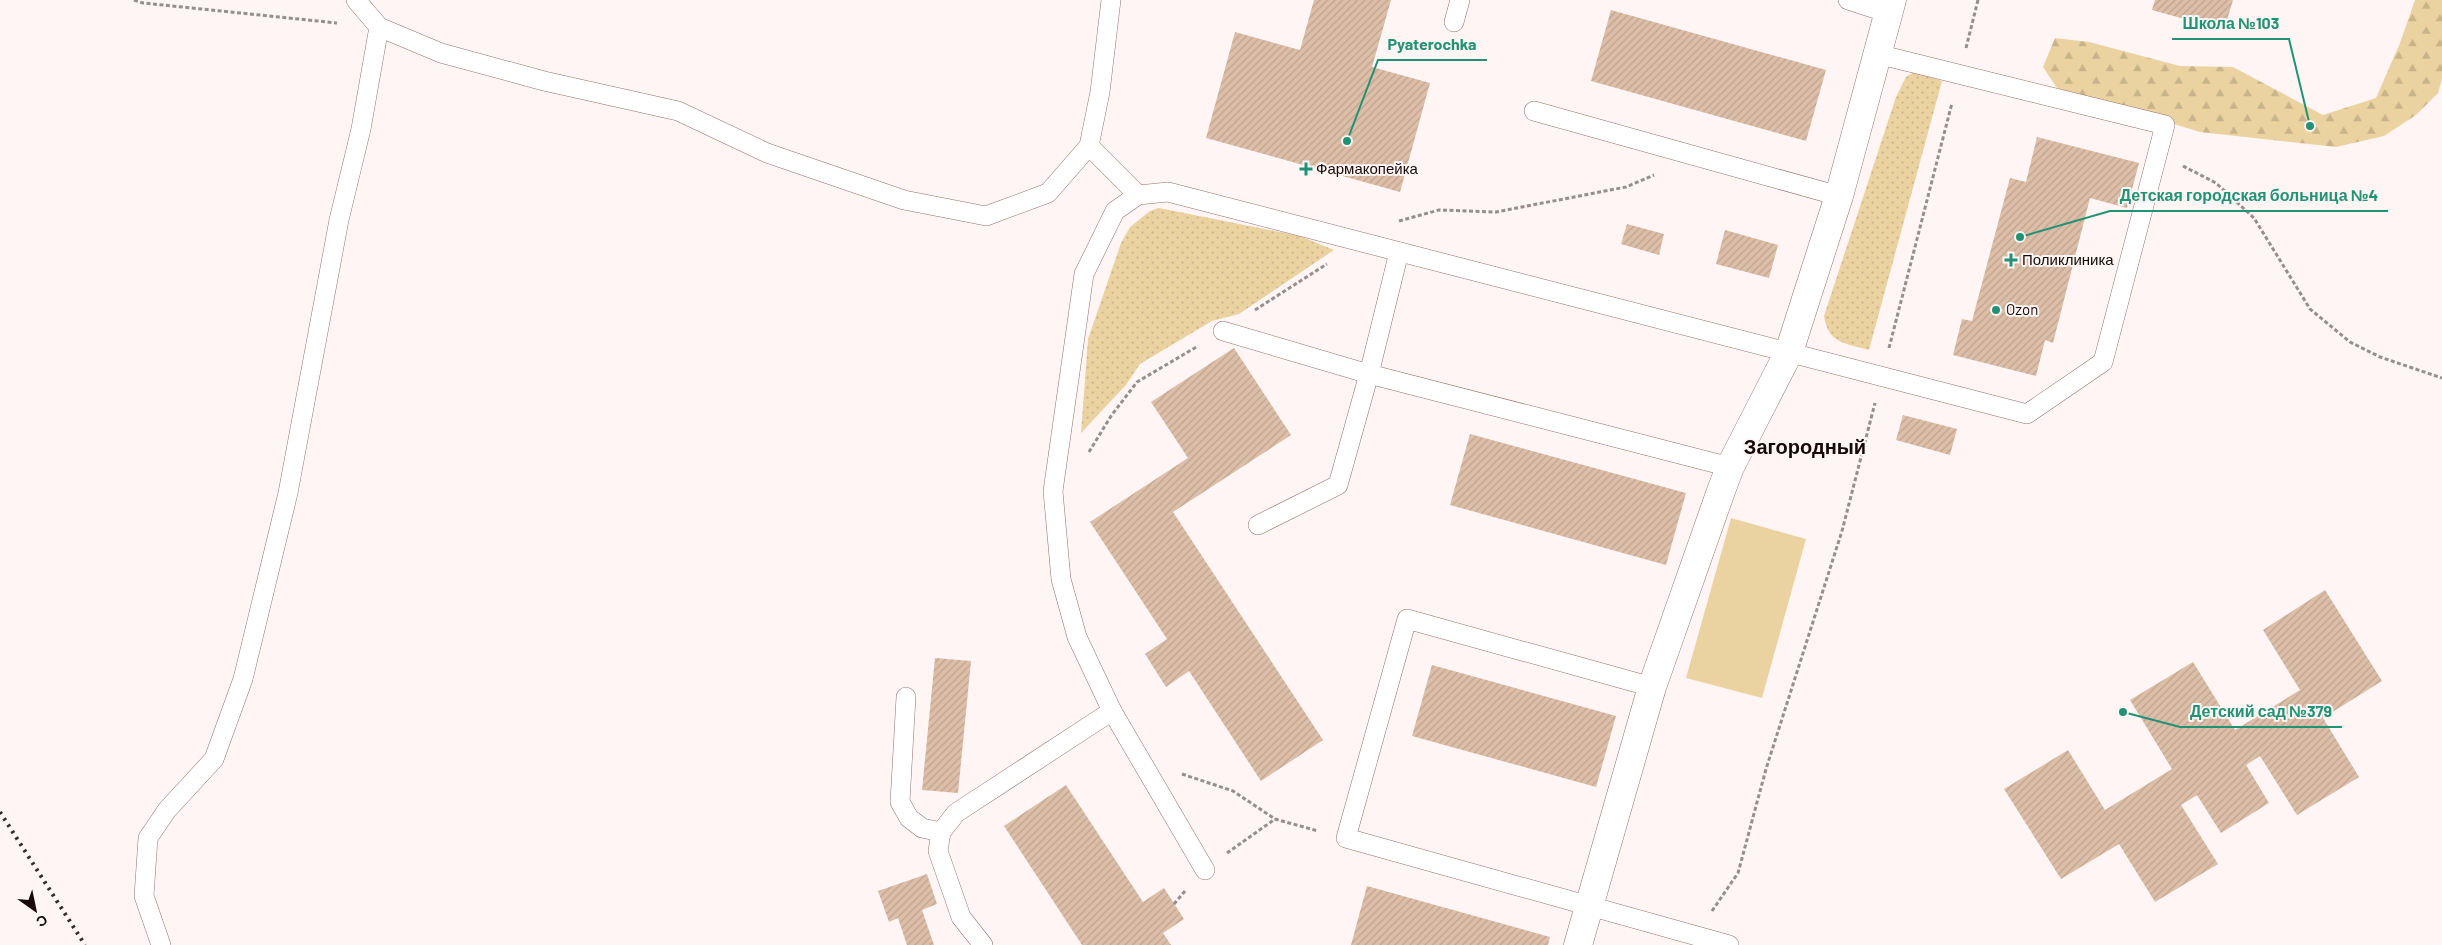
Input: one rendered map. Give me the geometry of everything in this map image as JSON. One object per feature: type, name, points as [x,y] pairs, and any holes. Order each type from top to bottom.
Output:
[{"type":"street","points":[[1578,945],[1652,687],[1730,467],[1789,352],[1839,196],[1890,6]]},
{"type":"lane","points":[[356,0],[378,27],[441,53],[544,80],[678,111],[767,154],[904,200],[986,216],[1048,193],[1089,146],[1100,92],[1111,0]]},
{"type":"lane","points":[[1454,22],[1460,0]]},
{"type":"lane","points":[[1848,0],[1890,6]]},
{"type":"lane","points":[[161,945],[144,896],[148,838],[167,810],[214,759],[243,679],[288,493],[339,220],[361,129],[378,27]]},
{"type":"lane","points":[[1205,870],[1112,711],[1077,637],[1062,579],[1053,491],[1084,274],[1115,211],[1138,196],[1168,192],[2027,414],[2103,362],[2164,125],[1877,54]]},
{"type":"lane","points":[[1534,111],[1839,196]]},
{"type":"lane","points":[[1089,146],[1138,196]]},
{"type":"lane","points":[[1258,525],[1338,484],[1369,374],[1398,252]]},
{"type":"lane","points":[[1223,331],[1369,374],[1730,467]]},
{"type":"lane","points":[[1652,687],[1407,619],[1346,838],[1729,945]]},
{"type":"lane","points":[[906,698],[900,802],[908,818],[922,828],[940,832]]},
{"type":"lane","points":[[983,945],[961,917],[938,851],[940,832],[956,813],[1112,711]]},
{"type":"path","points":[[134,0],[142,3],[378,27]]},
{"type":"path","points":[[1695,935],[1738,873],[1766,769],[1842,531],[1978,0]]},
{"type":"path","points":[[2158,153],[2216,182],[2254,218],[2310,309],[2350,342],[2380,357],[2442,378]]},
{"type":"path","points":[[1053,491],[1085,458],[1111,416],[1137,382],[1223,331],[1361,242],[1403,219],[1439,210],[1496,212],[1626,187],[1698,157]]},
{"type":"path","points":[[1141,761],[1233,791],[1275,819],[1346,838]]},
{"type":"green space","points":[[2415,0],[2442,0],[2442,79],[2438,93],[2416,115],[2384,136],[2336,147],[2200,132],[2057,88],[2043,67],[2055,38],[2089,42],[2180,66],[2233,67],[2323,115],[2376,98],[2400,43]]},
{"type":"green space","points":[[1914,72],[1942,81],[1869,350],[1839,341],[1829,332],[1824,316],[1896,97],[1906,77]]},
{"type":"green space","points":[[1159,208],[1300,236],[1334,250],[1239,314],[1212,321],[1140,364],[1126,385],[1081,433],[1088,339],[1121,243],[1130,227],[1150,211]]},
{"type":"green space","points":[[1731,518],[1806,539],[1762,698],[1686,678]]},
{"type":"building","points":[[1314,0],[1391,0],[1372,67],[1430,83],[1400,192],[1206,138],[1235,32],[1300,50]]},
{"type":"building","points":[[2155,0],[2233,0],[2224,30],[2152,10]]},
{"type":"building","points":[[1611,10],[1826,70],[1806,141],[1591,81]]},
{"type":"building","points":[[2037,137],[2139,163],[2127,208],[2090,198],[2053,343],[2045,340],[2036,376],[1953,355],[1962,319],[1972,321],[2010,178],[2026,182]]},
{"type":"building","points":[[1627,224],[1664,234],[1659,255],[1621,244]]},
{"type":"building","points":[[1725,230],[1778,245],[1769,278],[1716,264]]},
{"type":"building","points":[[1234,348],[1291,435],[1173,512],[1323,740],[1261,781],[1189,671],[1166,687],[1145,654],[1167,639],[1090,522],[1188,458],[1151,402]]},
{"type":"building","points":[[1903,415],[1957,429],[1950,455],[1896,440]]},
{"type":"building","points":[[1470,434],[1686,493],[1666,565],[1450,505]]},
{"type":"building","points":[[2325,590],[2382,681],[2323,718],[2359,777],[2297,815],[2260,756],[2246,765],[2269,803],[2221,833],[2197,795],[2181,805],[2218,864],[2155,902],[2119,844],[2061,879],[2004,789],[2068,750],[2105,810],[2172,769],[2130,700],[2193,662],[2235,730],[2300,690],[2263,630]]},
{"type":"building","points":[[935,658],[971,661],[958,793],[922,790]]},
{"type":"building","points":[[1432,665],[1616,716],[1596,787],[1412,736]]},
{"type":"building","points":[[1066,785],[1143,902],[1164,888],[1184,919],[1163,933],[1171,945],[1082,945],[1004,826]]},
{"type":"building","points":[[927,874],[937,904],[922,910],[934,945],[907,945],[898,918],[889,922],[878,891]]},
{"type":"building","points":[[1367,886],[1550,937],[1548,945],[1351,945]]},
{"type":"railway","points":[[0,812],[85,945]]},
{"type":"place","name":"Школа №103","points":[[2310,126]]},
{"type":"place","name":"Pyaterochka","points":[[1347,141]]},
{"type":"place","name":"Фармакопейка","points":[[1306,169]]},
{"type":"place","name":"Детская городская больница №4","points":[[2020,237]]},
{"type":"place","name":"Поликлиника","points":[[2011,260]]},
{"type":"place","name":"Ozon","points":[[1996,310]]},
{"type":"place","name":"Детский сад №379","points":[[2123,712]]},
{"type":"district","name":"Загородный","points":[[1805,447]]}]
